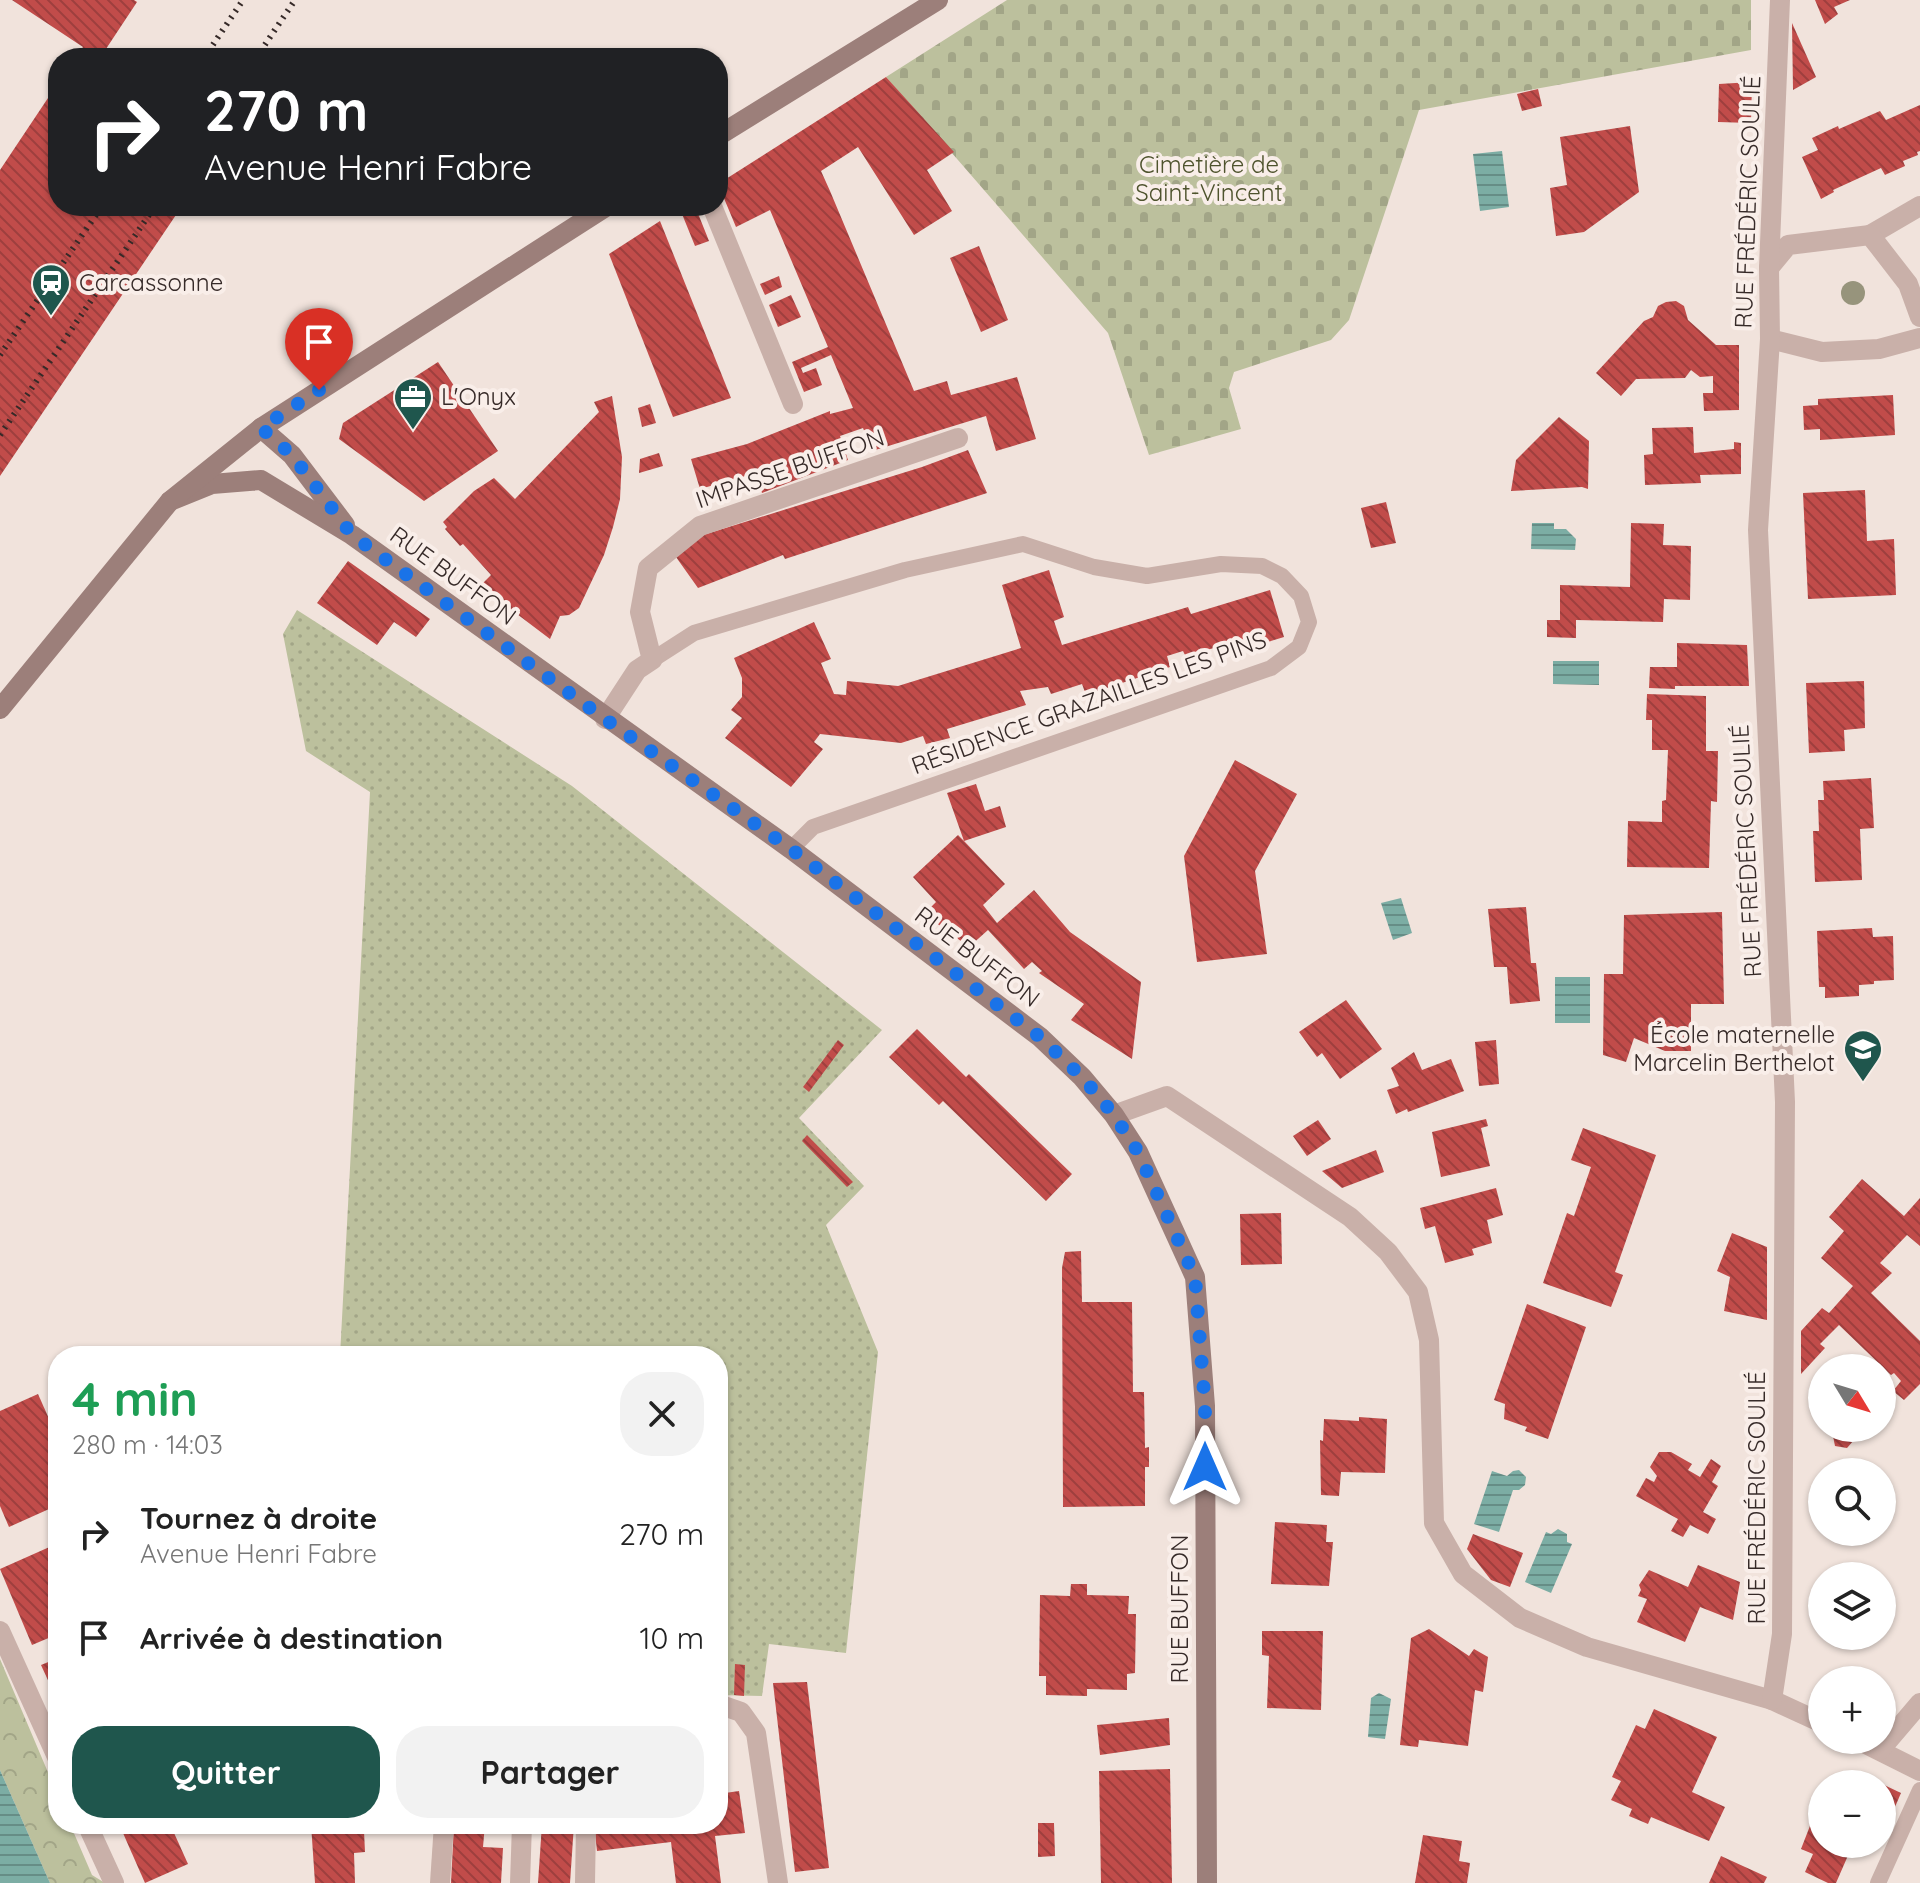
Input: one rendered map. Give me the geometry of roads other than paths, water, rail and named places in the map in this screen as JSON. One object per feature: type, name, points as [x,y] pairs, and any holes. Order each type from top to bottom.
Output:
[{"type":"street","points":[[728,130],[938,0]]},
{"type":"street","name":"RUE FRÉDÉRIC SOULIÉ","points":[[1772,1700],[1782,1634],[1785,1102],[1758,530],[1770,339],[1769,268],[1780,0]]},
{"type":"street","points":[[1769,268],[1788,245],[1870,235],[1920,206]]},
{"type":"street","points":[[261,428],[591,216]]},
{"type":"street","points":[[716,216],[793,404]]},
{"type":"street","points":[[1870,235],[1908,284],[1920,317]]},
{"type":"street","points":[[1770,339],[1822,352],[1879,349],[1920,338]]},
{"type":"street","name":"RUE BUFFON","points":[[0,709],[170,501],[261,428],[292,455],[352,535]]},
{"type":"street","name":"IMPASSE BUFFON","points":[[652,660],[640,612],[648,568],[700,526],[958,438]]},
{"type":"street","name":"RUE BUFFON","points":[[170,501],[212,484],[261,480],[352,535],[605,719],[791,849],[1040,1037],[1082,1077],[1114,1115],[1138,1152],[1195,1277],[1205,1406],[1207,1883]]},
{"type":"street","points":[[605,719],[637,670],[652,660]]},
{"type":"street","points":[[1114,1115],[1167,1096],[1350,1217],[1388,1252],[1418,1292],[1429,1340],[1434,1523],[1463,1574],[1520,1618],[1587,1647],[1772,1700],[1808,1717]]},
{"type":"street","points":[[0,1631],[48,1737]]},
{"type":"street","points":[[1896,1731],[1920,1703]]},
{"type":"street","points":[[728,1707],[741,1712],[756,1733],[778,1883]]},
{"type":"street","points":[[1888,1754],[1920,1771]]},
{"type":"street","points":[[92,1834],[114,1883]]},
{"type":"street","points":[[440,1883],[443,1834]]},
{"type":"street","points":[[520,1883],[522,1834]]},
{"type":"street","points":[[585,1883],[586,1834]]},
{"type":"lane","name":"RÉSIDENCE GRAZAILLES LES PINS","points":[[652,660],[694,633],[905,570],[1023,544],[1094,567],[1147,576],[1221,564],[1262,566],[1282,576],[1301,596],[1309,622],[1299,647],[1271,668],[813,827],[791,849]]},
{"type":"lane","points":[[1878,1883],[1920,1790]]},
{"type":"water","points":[[1502,151],[1509,207],[1480,211],[1473,154]]},
{"type":"water","points":[[1532,523],[1554,523],[1554,529],[1566,529],[1576,539],[1575,550],[1531,549]]},
{"type":"water","points":[[1553,661],[1599,661],[1599,685],[1553,684]]},
{"type":"water","points":[[1401,898],[1412,933],[1393,940],[1381,903]]},
{"type":"water","points":[[1555,977],[1590,977],[1590,1023],[1555,1023]]},
{"type":"water","points":[[1519,1470],[1526,1477],[1525,1485],[1513,1490],[1499,1532],[1474,1524],[1492,1471],[1507,1476]]},
{"type":"water","points":[[1558,1529],[1567,1534],[1567,1542],[1572,1544],[1551,1593],[1525,1582],[1546,1532],[1551,1534]]},
{"type":"water","points":[[1379,1693],[1391,1699],[1385,1739],[1368,1737],[1371,1698]]},
{"type":"water","points":[[0,1770],[50,1883],[0,1883]]},
{"type":"railway","points":[[211,48],[243,0]]},
{"type":"railway","points":[[263,48],[295,0]]},
{"type":"railway","points":[[0,355],[95,216]]},
{"type":"railway","points":[[0,435],[148,216]]},
{"type":"place","name":"Carcassonne","points":[[51,317]]},
{"type":"place","name":"L'Onyx","points":[[413,431]]},
{"type":"place","name":"École maternelle Marcelin Berthelot","points":[[1863,1083]]},
{"type":"park label","name":"Cimetière de Saint-Vincent","points":[[1209,179]]}]
